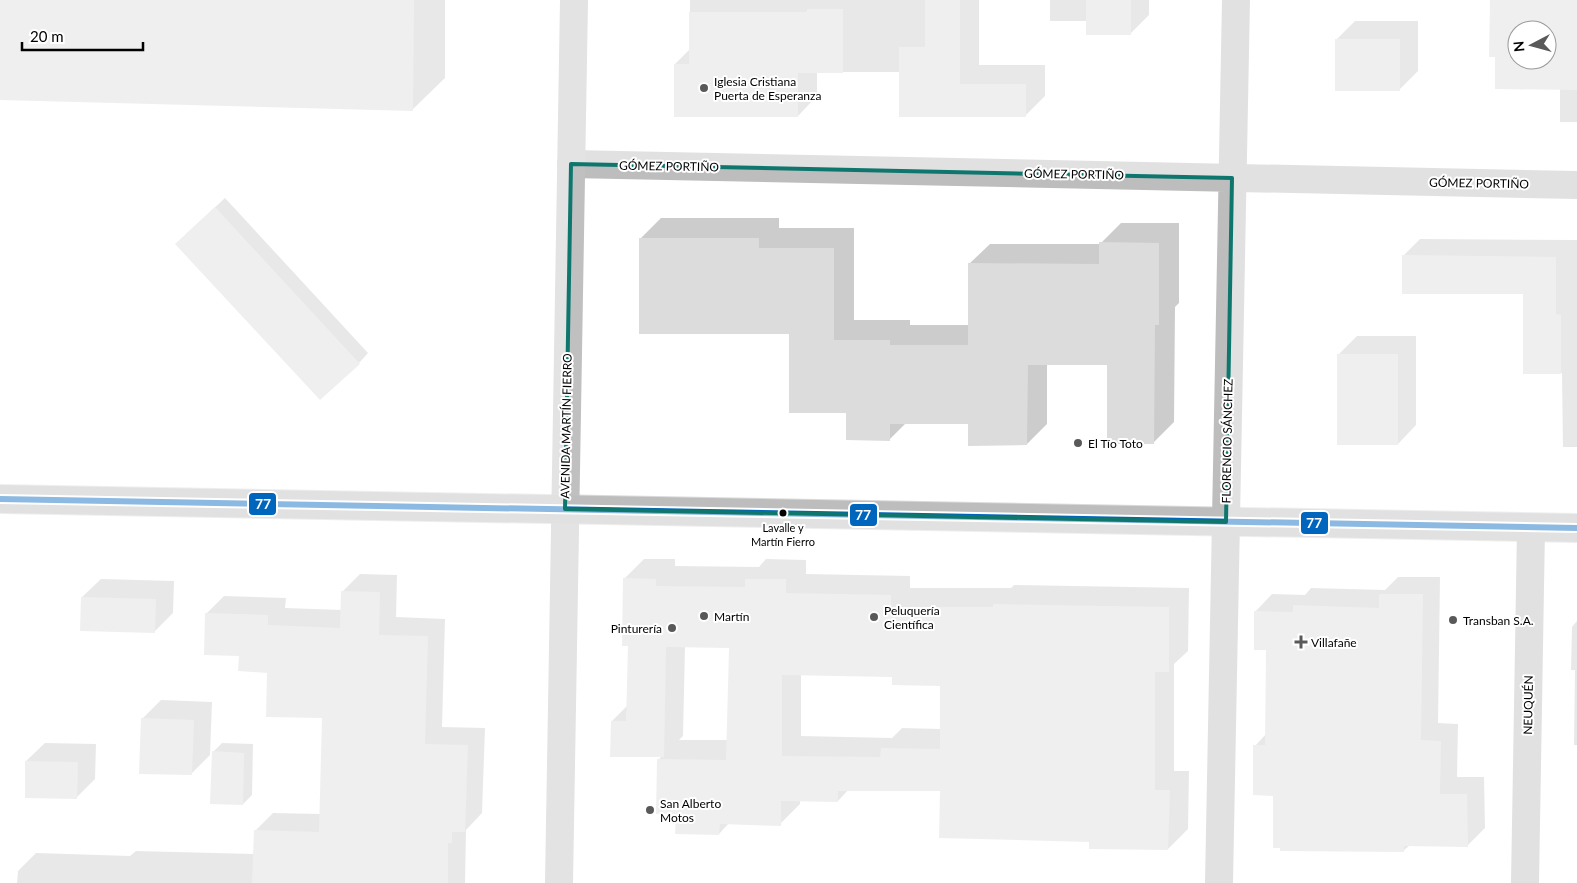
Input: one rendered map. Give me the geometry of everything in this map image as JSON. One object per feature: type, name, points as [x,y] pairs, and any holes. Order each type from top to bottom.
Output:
[{"type":"main road","name":"AVENIDA MARTÍN FIERRO","points":[[558,883],[574,0]]},
{"type":"street","name":"FLORENCIO SÁNCHEZ","points":[[1219,883],[1236,0]]},
{"type":"street","name":"GÓMEZ PORTIÑO","points":[[571,164],[1577,185]]},
{"type":"street","points":[[0,498],[1577,528]]},
{"type":"street","name":"NEUQUÉN","points":[[1525,883],[1531,528]]},
{"type":"highlighted area","points":[[571,164],[1232,178],[1226,522],[565,509]]},
{"type":"building","points":[[0,0],[414,0],[413,111],[0,100]]},
{"type":"building","points":[[925,0],[960,0],[960,84],[1026,84],[1026,117],[899,117],[899,47],[925,47]]},
{"type":"building","points":[[1086,0],[1131,0],[1131,35],[1086,35]]},
{"type":"building","points":[[1490,0],[1577,0],[1577,90],[1495,89],[1495,57],[1489,57]]},
{"type":"building","points":[[807,9],[843,9],[843,73],[798,73],[798,117],[674,117],[674,64],[689,64],[689,12],[807,12]]},
{"type":"building","points":[[1335,39],[1400,39],[1400,91],[1335,91]]},
{"type":"building","points":[[215,207],[360,364],[320,400],[175,244]]},
{"type":"building","points":[[639,238],[759,238],[759,248],[834,248],[834,340],[890,340],[890,345],[968,345],[968,263],[1099,264],[1099,242],[1159,243],[1159,325],[1155,325],[1154,444],[1107,444],[1107,365],[1028,365],[1027,445],[968,446],[968,424],[890,424],[890,441],[846,440],[846,413],[789,413],[789,334],[639,334]]},
{"type":"building","points":[[1402,255],[1556,257],[1556,314],[1561,315],[1561,374],[1523,374],[1523,294],[1402,294]]},
{"type":"building","points":[[1337,354],[1398,354],[1398,445],[1337,445]]},
{"type":"building","points":[[623,578],[656,579],[656,586],[745,587],[745,579],[786,579],[786,593],[891,595],[891,607],[993,607],[993,604],[1169,607],[1169,672],[1155,672],[1155,790],[1170,790],[1168,850],[1089,849],[1089,842],[939,838],[940,791],[838,791],[838,802],[781,801],[781,826],[720,824],[719,835],[675,834],[676,814],[656,814],[657,759],[726,760],[729,648],[666,647],[664,757],[610,757],[611,721],[626,721],[628,646],[622,646]],"holes":[[[782,675],[892,677],[892,685],[940,686],[940,749],[881,748],[880,757],[782,756]]]},
{"type":"building","points":[[341,591],[380,592],[379,635],[428,636],[425,744],[468,745],[465,832],[452,832],[452,843],[448,843],[448,883],[252,883],[254,830],[319,832],[322,718],[266,717],[267,673],[238,671],[239,656],[204,655],[205,613],[268,615],[268,625],[340,628]]},
{"type":"building","points":[[1379,594],[1423,594],[1421,740],[1441,741],[1440,794],[1467,794],[1468,847],[1404,846],[1404,852],[1280,851],[1280,848],[1273,848],[1273,796],[1253,795],[1253,745],[1265,745],[1266,650],[1254,650],[1254,611],[1293,612],[1293,605],[1379,608]]},
{"type":"building","points":[[81,597],[156,599],[155,633],[80,631]]},
{"type":"building","points":[[141,718],[194,720],[192,775],[139,774]]},
{"type":"building","points":[[212,751],[244,753],[243,805],[210,804]]},
{"type":"building","points":[[25,761],[78,762],[77,799],[25,798]]},
{"type":"transit line","name":"77","points":[[0,499],[1577,528]]},
{"type":"place","name":"Iglesia Cristiana Puerta de Esperanza","points":[[704,88]]},
{"type":"place","name":"El Tío Toto","points":[[1078,443]]},
{"type":"place","name":"Lavalle y Martín Fierro","points":[[783,513]]},
{"type":"place","name":"Martín","points":[[704,616]]},
{"type":"place","name":"Peluquería Científica","points":[[874,617]]},
{"type":"place","name":"Transban S.A.","points":[[1453,620]]},
{"type":"place","name":"Pinturería","points":[[672,628]]},
{"type":"place","name":"Villafañe","points":[[1301,642]]},
{"type":"place","name":"San Alberto Motos","points":[[650,810]]}]
